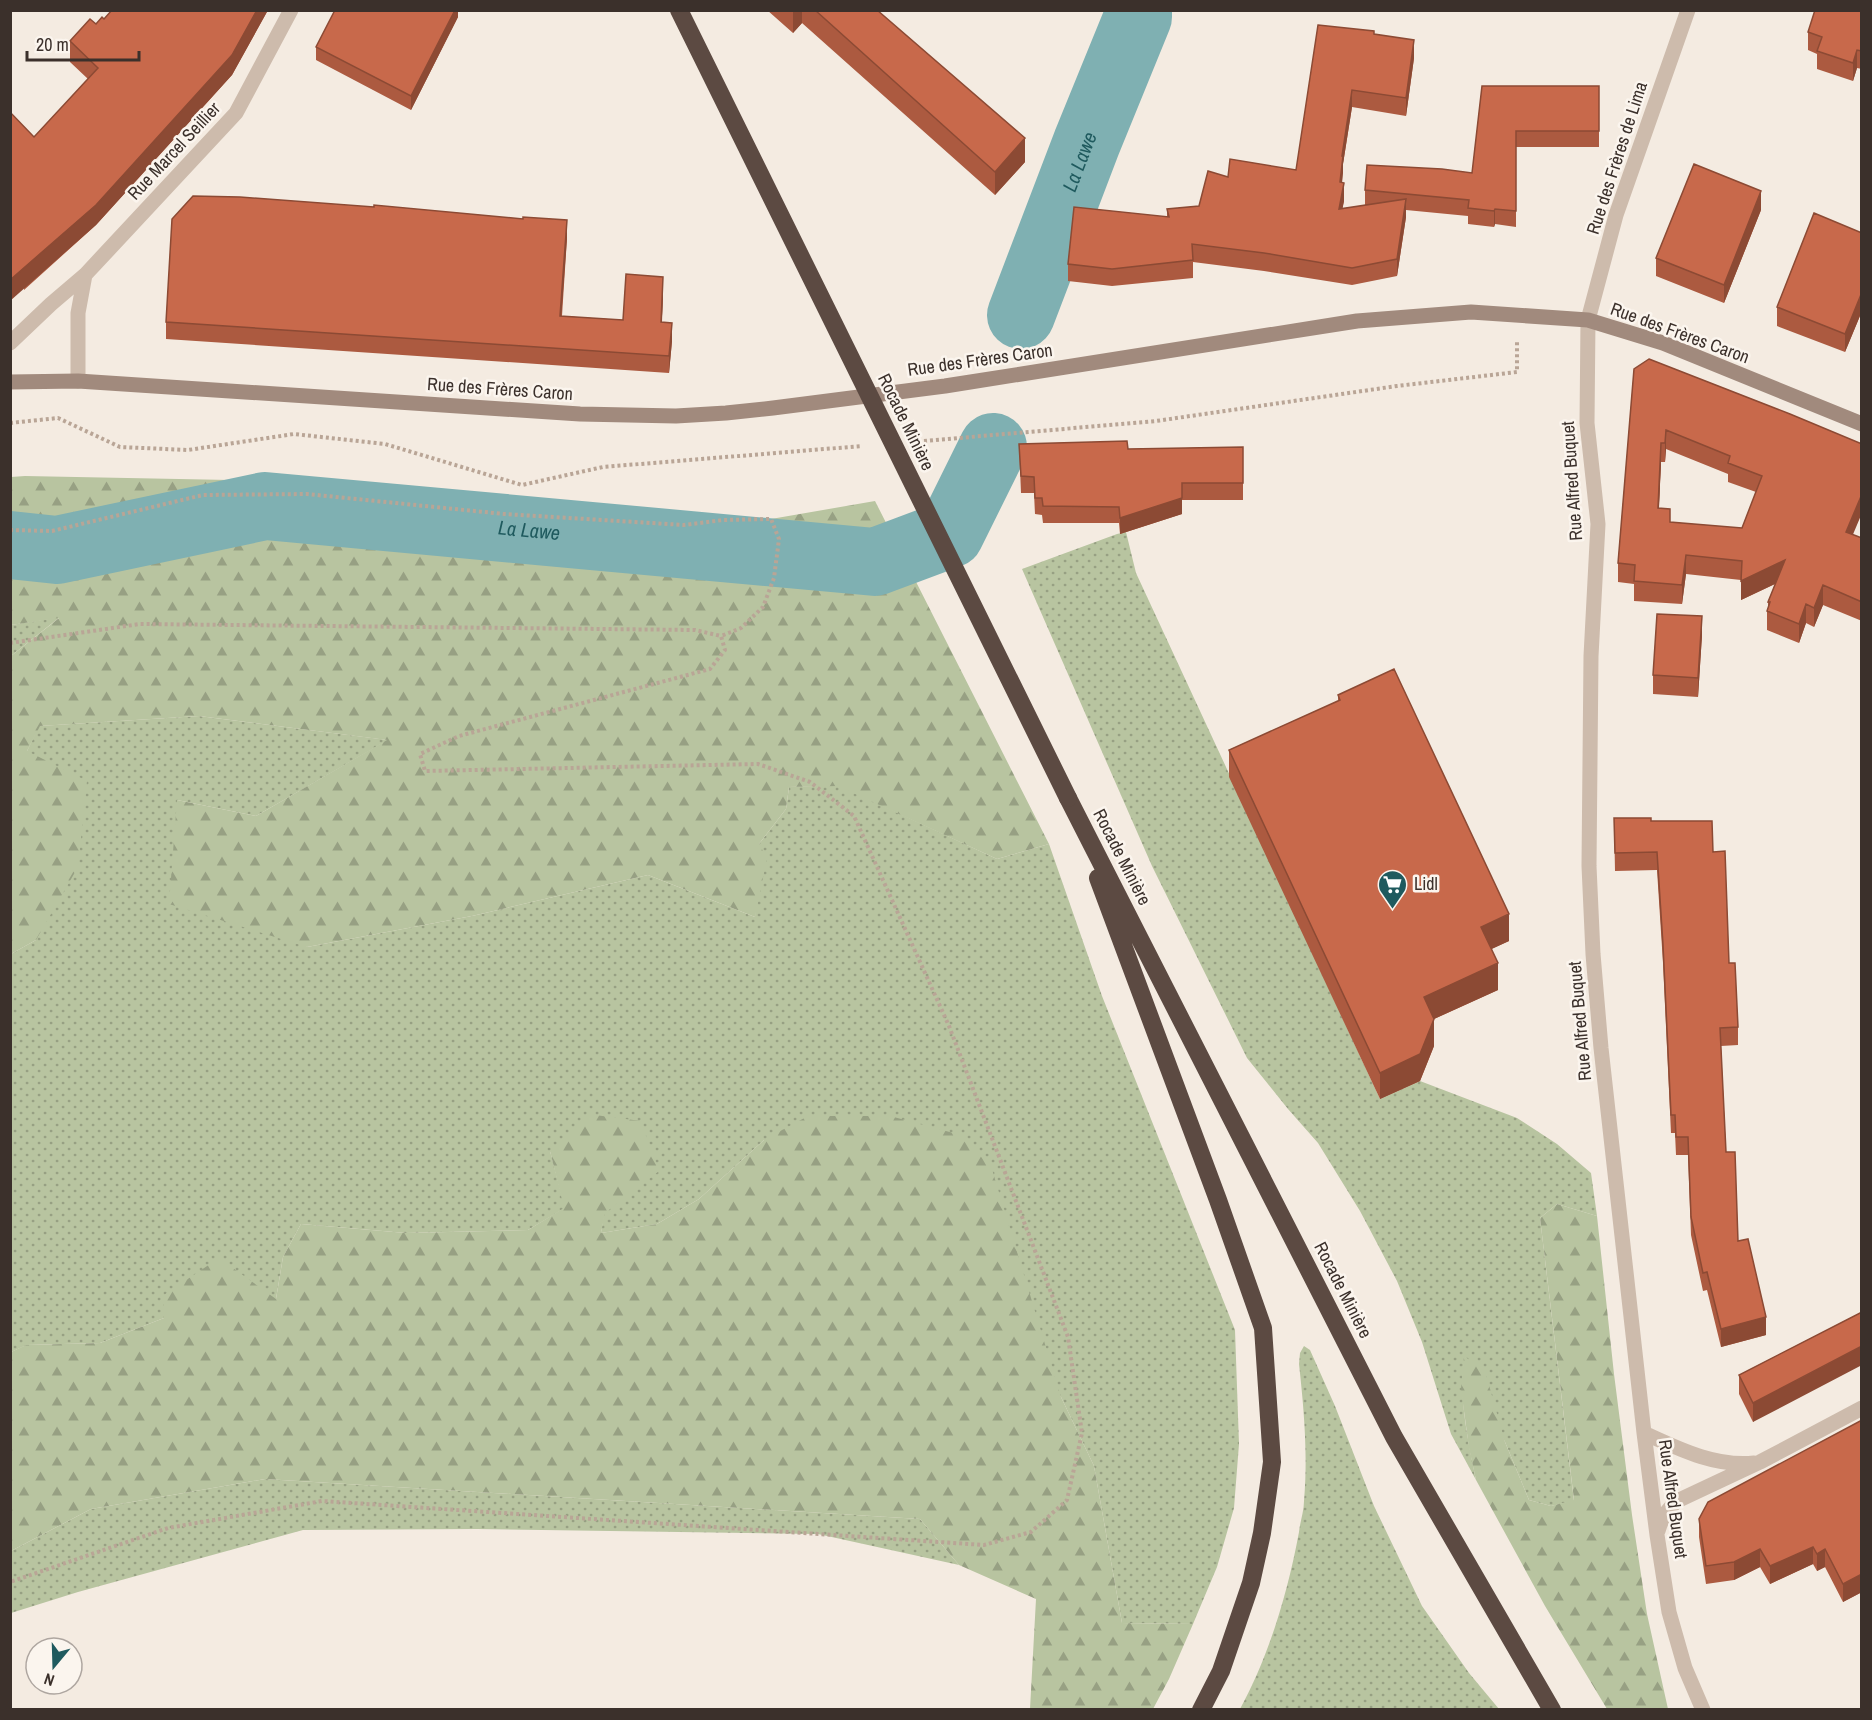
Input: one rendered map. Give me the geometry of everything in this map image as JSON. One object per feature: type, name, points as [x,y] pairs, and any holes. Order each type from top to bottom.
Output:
[{"type":"highway","name":"Rocade Minière","points":[[679,10],[1068,798],[1394,1437],[1552,1710]]},
{"type":"highway","points":[[1068,798],[1218,1200],[1263,1328],[1272,1462],[1262,1533],[1251,1583],[1221,1671],[1201,1710]]},
{"type":"main road","name":"Rue des Frères Caron","points":[[10,382],[78,381],[580,414],[676,416],[761,409],[945,386],[1357,321],[1471,312],[1588,320],[1663,343],[1862,424]]},
{"type":"street","name":"Rue Marcel Seillier","points":[[10,343],[85,275],[236,113],[291,10]]},
{"type":"street","name":"Rue des Frères de Lima","points":[[1588,320],[1616,216],[1688,10]]},
{"type":"street","points":[[78,381],[78,313],[85,275]]},
{"type":"street","name":"Rue Alfred Buquet","points":[[1588,320],[1587,423],[1598,524],[1590,668],[1589,866],[1593,954],[1602,1059],[1657,1535],[1669,1612],[1685,1668],[1703,1710]]},
{"type":"street","points":[[1657,1535],[1661,1520],[1667,1510],[1677,1501],[1760,1462],[1862,1408]]},
{"type":"street","points":[[1644,1433],[1681,1450],[1722,1462],[1744,1464],[1760,1462]]},
{"type":"path","points":[[10,530],[52,531],[203,495],[306,494],[504,514],[684,525],[723,520],[771,519],[779,539],[774,578],[763,607],[741,628],[721,636],[695,630],[140,624],[10,643]]},
{"type":"path","points":[[10,1582],[168,1528],[322,1501],[984,1545],[1031,1532],[1066,1500],[1082,1433],[1068,1337],[949,1026],[854,816],[810,782],[758,764],[425,771],[420,754],[459,736],[710,669],[725,650],[721,636]]},
{"type":"green space","points":[[11,477],[328,482],[612,518],[771,519],[875,501],[1049,844],[997,859],[838,786],[789,787],[786,809],[759,844],[767,858],[755,917],[648,875],[472,916],[307,947],[169,904],[177,800],[256,816],[387,740],[199,716],[40,726],[27,751],[87,781],[78,867],[36,940],[11,954],[11,656],[59,618],[11,625]]},
{"type":"green space","points":[[1126,532],[1136,573],[1380,1099],[1420,1081],[1517,1118],[1557,1144],[1591,1173],[1597,1216],[1557,1204],[1540,1218],[1574,1501],[1551,1506],[1529,1500],[1465,1357],[1463,1403],[1476,1480],[1451,1434],[1422,1342],[1397,1281],[1360,1211],[1318,1143],[1247,1058],[1152,866],[1022,569]]},
{"type":"green space","points":[[60,617],[11,656],[11,625]]},
{"type":"green space","points":[[199,716],[388,740],[256,816],[177,800],[307,947],[472,916],[648,875],[755,917],[759,844],[786,809],[789,787],[838,785],[997,859],[1049,844],[1102,996],[1235,1330],[1239,1444],[1234,1508],[1217,1567],[1193,1624],[1122,1623],[1094,1466],[1061,1397],[764,1140],[699,1199],[657,1224],[601,1233],[604,1213],[550,1151],[565,1208],[528,1230],[406,1233],[301,1224],[283,1257],[276,1299],[164,1295],[164,1318],[100,1343],[27,1345],[11,1352],[11,954],[36,940],[27,751],[39,726]]},
{"type":"green space","points":[[587,1114],[641,1121],[659,1171],[605,1213],[601,1233],[657,1224],[699,1199],[764,1140],[808,1116],[890,1116],[957,1134],[991,1166],[1061,1397],[1094,1466],[1122,1623],[1193,1624],[1153,1709],[1030,1709],[1036,1599],[959,1565],[920,1519],[265,1479],[91,1509],[11,1551],[11,1352],[26,1345],[100,1343],[164,1318],[164,1295],[219,1258],[276,1299],[283,1257],[301,1224],[406,1233],[528,1230],[564,1208],[550,1151]]},
{"type":"green space","points":[[1557,1204],[1597,1216],[1632,1515],[1647,1614],[1668,1709],[1607,1709],[1545,1606],[1476,1480],[1461,1389],[1464,1356],[1485,1371],[1505,1442],[1529,1500],[1551,1506],[1574,1500],[1540,1218]]},
{"type":"green space","points":[[1304,1346],[1310,1350],[1335,1406],[1374,1506],[1422,1606],[1469,1673],[1499,1709],[1240,1709],[1269,1646],[1289,1578],[1303,1513],[1305,1449],[1299,1364],[1300,1353]]},
{"type":"green space","points":[[265,1479],[920,1519],[959,1565],[818,1534],[477,1529],[303,1530],[78,1592],[11,1613],[11,1551],[91,1509]]},
{"type":"building","points":[[112,10],[257,10],[232,55],[96,205],[10,280],[10,112],[34,137],[98,68],[70,41],[90,19],[96,24]]},
{"type":"building","points":[[335,10],[455,10],[411,96],[316,47]]},
{"type":"building","points":[[815,10],[877,10],[1025,138],[995,172]]},
{"type":"building","points":[[1815,10],[1862,10],[1862,51],[1857,50],[1853,63],[1817,51],[1822,37],[1808,32]]},
{"type":"building","points":[[1318,25],[1374,31],[1374,34],[1414,40],[1406,98],[1352,90],[1342,156],[1340,182],[1344,183],[1339,209],[1406,199],[1397,259],[1352,268],[1192,244],[1193,260],[1112,269],[1068,264],[1074,207],[1169,217],[1167,209],[1199,206],[1208,171],[1228,177],[1230,159],[1296,170]]},
{"type":"building","points":[[1482,86],[1599,86],[1599,131],[1516,131],[1516,211],[1468,208],[1469,200],[1365,190],[1367,165],[1472,173]]},
{"type":"building","points":[[1694,164],[1761,191],[1724,285],[1656,258]]},
{"type":"building","points":[[193,196],[240,197],[374,207],[374,205],[523,219],[523,217],[567,220],[560,316],[623,320],[626,274],[663,277],[661,322],[672,323],[669,356],[166,322],[172,219]]},
{"type":"building","points":[[1814,213],[1862,233],[1862,292],[1845,334],[1777,307]]},
{"type":"building","points":[[1649,359],[1862,444],[1862,494],[1846,532],[1862,538],[1862,602],[1823,585],[1814,608],[1806,604],[1799,624],[1767,611],[1770,602],[1768,602],[1785,560],[1741,581],[1742,561],[1686,555],[1682,585],[1634,581],[1635,565],[1618,563],[1634,369]],"holes":[[[1666,430],[1730,456],[1728,463],[1762,476],[1742,528],[1670,522],[1670,509],[1658,508],[1661,443],[1665,443]]]},
{"type":"building","points":[[1127,441],[1128,449],[1243,447],[1243,483],[1182,483],[1182,498],[1120,518],[1119,507],[1043,506],[1042,498],[1035,498],[1034,477],[1021,476],[1019,444]]},
{"type":"building","points":[[1657,614],[1702,616],[1698,678],[1653,675]]},
{"type":"building","name":"Lidl","points":[[1394,669],[1509,914],[1481,927],[1498,963],[1424,997],[1434,1019],[1420,1054],[1380,1073],[1229,750],[1340,700],[1338,695]]},
{"type":"building","points":[[1614,818],[1651,818],[1651,821],[1712,821],[1713,852],[1725,851],[1729,963],[1735,963],[1738,1027],[1720,1028],[1726,1152],[1735,1152],[1738,1241],[1748,1239],[1766,1317],[1721,1329],[1707,1272],[1703,1273],[1691,1217],[1688,1137],[1676,1137],[1675,1115],[1671,1115],[1657,852],[1615,853]]},
{"type":"building","points":[[1862,1312],[1862,1346],[1753,1403],[1739,1375]]},
{"type":"building","points":[[1862,1420],[1862,1574],[1843,1584],[1825,1549],[1817,1554],[1813,1547],[1770,1566],[1760,1549],[1734,1562],[1706,1566],[1699,1519],[1708,1502]]},
{"type":"waterway","name":"La Lawe","points":[[1021,315],[1138,17],[1138,10]]},
{"type":"waterway","name":"La Lawe","points":[[10,545],[57,550],[265,506],[875,562],[950,534],[993,447]]},
{"type":"place","name":"Lidl","points":[[1393,910]]}]
